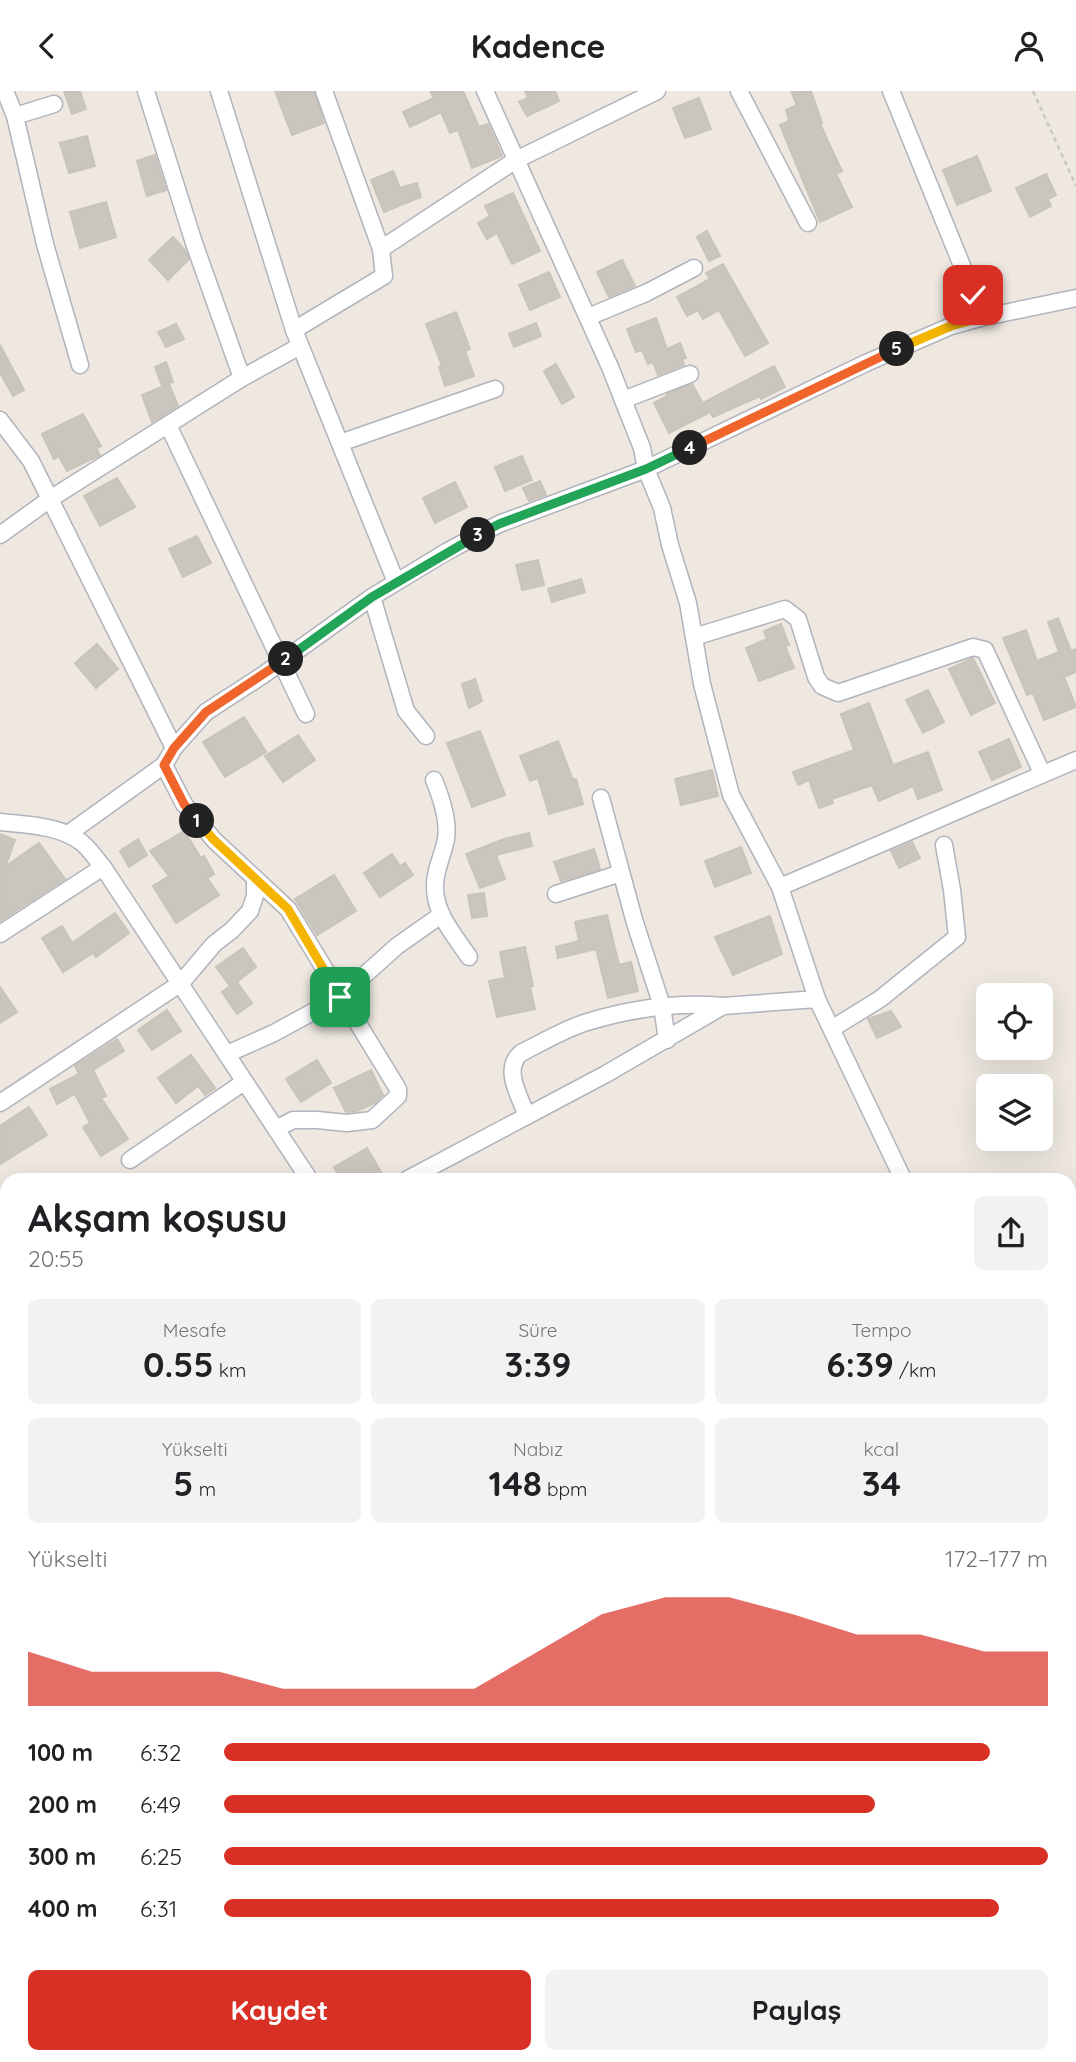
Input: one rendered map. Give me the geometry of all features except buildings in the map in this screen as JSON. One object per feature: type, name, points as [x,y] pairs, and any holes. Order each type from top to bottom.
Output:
[{"type":"street","points":[[5,91],[15,116],[45,244],[80,365]]},
{"type":"street","points":[[146,91],[194,243],[242,378]]},
{"type":"street","points":[[219,91],[294,330],[396,582]]},
{"type":"street","points":[[294,330],[384,275],[382,249],[324,91]]},
{"type":"street","points":[[485,91],[588,317],[642,448],[646,469],[662,508],[688,603],[702,684],[730,795],[780,887],[817,999],[900,1173]]},
{"type":"street","points":[[382,249],[516,160],[657,91]]},
{"type":"street","points":[[739,91],[808,223]]},
{"type":"street","points":[[891,91],[965,273],[980,318]]},
{"type":"street","points":[[15,116],[54,104]]},
{"type":"street","points":[[588,317],[646,293],[695,268]]},
{"type":"street","points":[[68,834],[164,765],[174,748],[206,712],[372,597],[446,552],[499,524],[646,469],[866,363],[951,326],[1076,298]]},
{"type":"street","points":[[0,535],[50,499],[242,378],[300,346]]},
{"type":"street","points":[[623,400],[690,374]]},
{"type":"street","points":[[340,443],[495,389]]},
{"type":"street","points":[[0,420],[31,461],[174,748]]},
{"type":"street","points":[[168,425],[306,714]]},
{"type":"street","points":[[372,597],[406,711],[426,736]]},
{"type":"street","points":[[694,637],[785,609],[798,619],[816,677],[822,687],[838,692],[973,647],[985,650],[1042,773]]},
{"type":"street","points":[[780,887],[1076,760]]},
{"type":"street","points":[[164,765],[184,804],[214,840],[288,909],[398,1089],[398,1096],[372,1120],[346,1123],[317,1119],[292,1120],[276,1129]]},
{"type":"street","points":[[434,780],[442,800],[446,837],[436,872],[435,890],[441,915],[469,957]]},
{"type":"street","points":[[601,798],[662,1006],[667,1040]]},
{"type":"street","points":[[0,822],[40,826],[68,834],[83,843],[103,867],[305,1173]]},
{"type":"street","points":[[833,1028],[880,999],[957,937],[944,845]]},
{"type":"street","points":[[0,934],[103,867]]},
{"type":"street","points":[[556,894],[621,873]]},
{"type":"street","points":[[0,1103],[181,983],[214,944],[250,911],[255,896],[255,880]]},
{"type":"street","points":[[227,1054],[274,1033],[340,997],[397,946],[441,915]]},
{"type":"street","points":[[527,1116],[511,1072],[514,1059],[521,1053],[583,1024],[662,1006],[723,1006],[817,999]]},
{"type":"street","points":[[419,1173],[667,1040],[723,1006]]},
{"type":"street","points":[[130,1160],[244,1082]]},
{"type":"path","points":[[1033,91],[1076,186]]},
{"type":"route","points":[[340,997],[288,909],[214,840],[184,804],[164,765],[174,748],[206,712],[372,597],[446,552],[499,524],[597,485],[646,469],[866,363],[951,326],[980,318],[973,295]]}]
